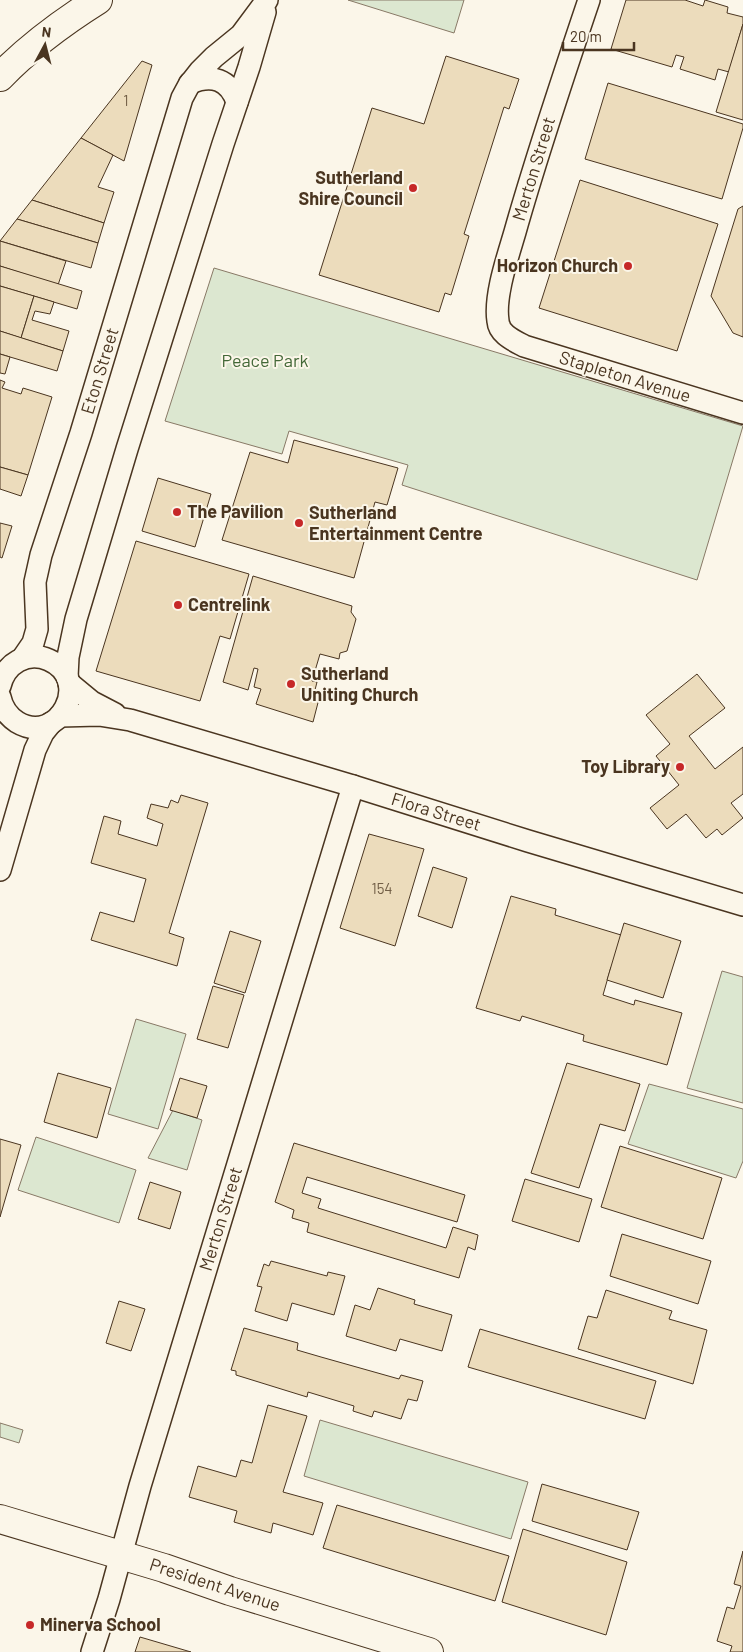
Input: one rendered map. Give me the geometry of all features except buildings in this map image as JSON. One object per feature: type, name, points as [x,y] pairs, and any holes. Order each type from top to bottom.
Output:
[{"type":"street","points":[[0,77],[46,36],[98,0]]},
{"type":"street","name":"Eton Street","points":[[0,686],[13,660],[33,643],[37,629],[36,582],[41,556],[81,433],[182,98],[190,83],[210,61],[241,35],[268,0]]},
{"type":"street","name":"Eton Street","points":[[56,719],[69,700],[68,657],[82,600],[127,449],[268,0]]},
{"type":"street","name":"Merton Street","points":[[508,337],[498,324],[497,305],[509,253],[525,195],[589,0]]},
{"type":"street","points":[[190,83],[204,79],[220,81],[231,89],[237,102]]},
{"type":"street","name":"Stapleton Avenue","points":[[508,337],[524,346],[743,413]]},
{"type":"street","name":"Flora Street","points":[[13,660],[35,656],[48,659],[59,666],[68,680],[92,702],[130,720]]},
{"type":"street","points":[[0,699],[0,723]]},
{"type":"street","name":"Flora Street","points":[[0,699],[8,714],[20,724],[36,727],[56,719],[98,715],[130,720],[743,905]]},
{"type":"street","points":[[0,870],[35,750],[43,733],[56,719]]},
{"type":"street","name":"Merton Street","points":[[92,1652],[140,1486],[353,786]]},
{"type":"street","name":"President Avenue","points":[[0,1519],[164,1568],[230,1591],[429,1652]]},
{"type":"green space","points":[[348,0],[464,0],[454,33]]},
{"type":"green space","name":"Peace Park","points":[[214,268],[743,426],[697,580],[402,485],[408,465],[289,431],[282,454],[165,421]]},
{"type":"green space","points":[[722,971],[743,977],[743,1103],[687,1088]]},
{"type":"green space","points":[[136,1019],[186,1034],[158,1129],[108,1114]]},
{"type":"green space","points":[[649,1084],[743,1109],[743,1161],[736,1178],[628,1144]]},
{"type":"green space","points":[[173,1110],[202,1120],[187,1170],[148,1158]]},
{"type":"green space","points":[[36,1137],[136,1170],[119,1223],[18,1190]]},
{"type":"green space","points":[[320,1420],[528,1482],[511,1539],[304,1476]]},
{"type":"green space","points":[[0,1423],[23,1430],[19,1443],[0,1437]]},
{"type":"place","name":"Sutherland Shire Council","points":[[413,188]]},
{"type":"place","name":"Horizon Church","points":[[628,266]]},
{"type":"place","name":"The Pavilion","points":[[177,512]]},
{"type":"place","name":"Sutherland Entertainment Centre","points":[[299,523]]},
{"type":"place","name":"Centrelink","points":[[178,605]]},
{"type":"place","name":"Sutherland Uniting Church","points":[[291,684]]},
{"type":"place","name":"Toy Library","points":[[680,767]]},
{"type":"place","name":"Minerva School","points":[[30,1625]]}]
